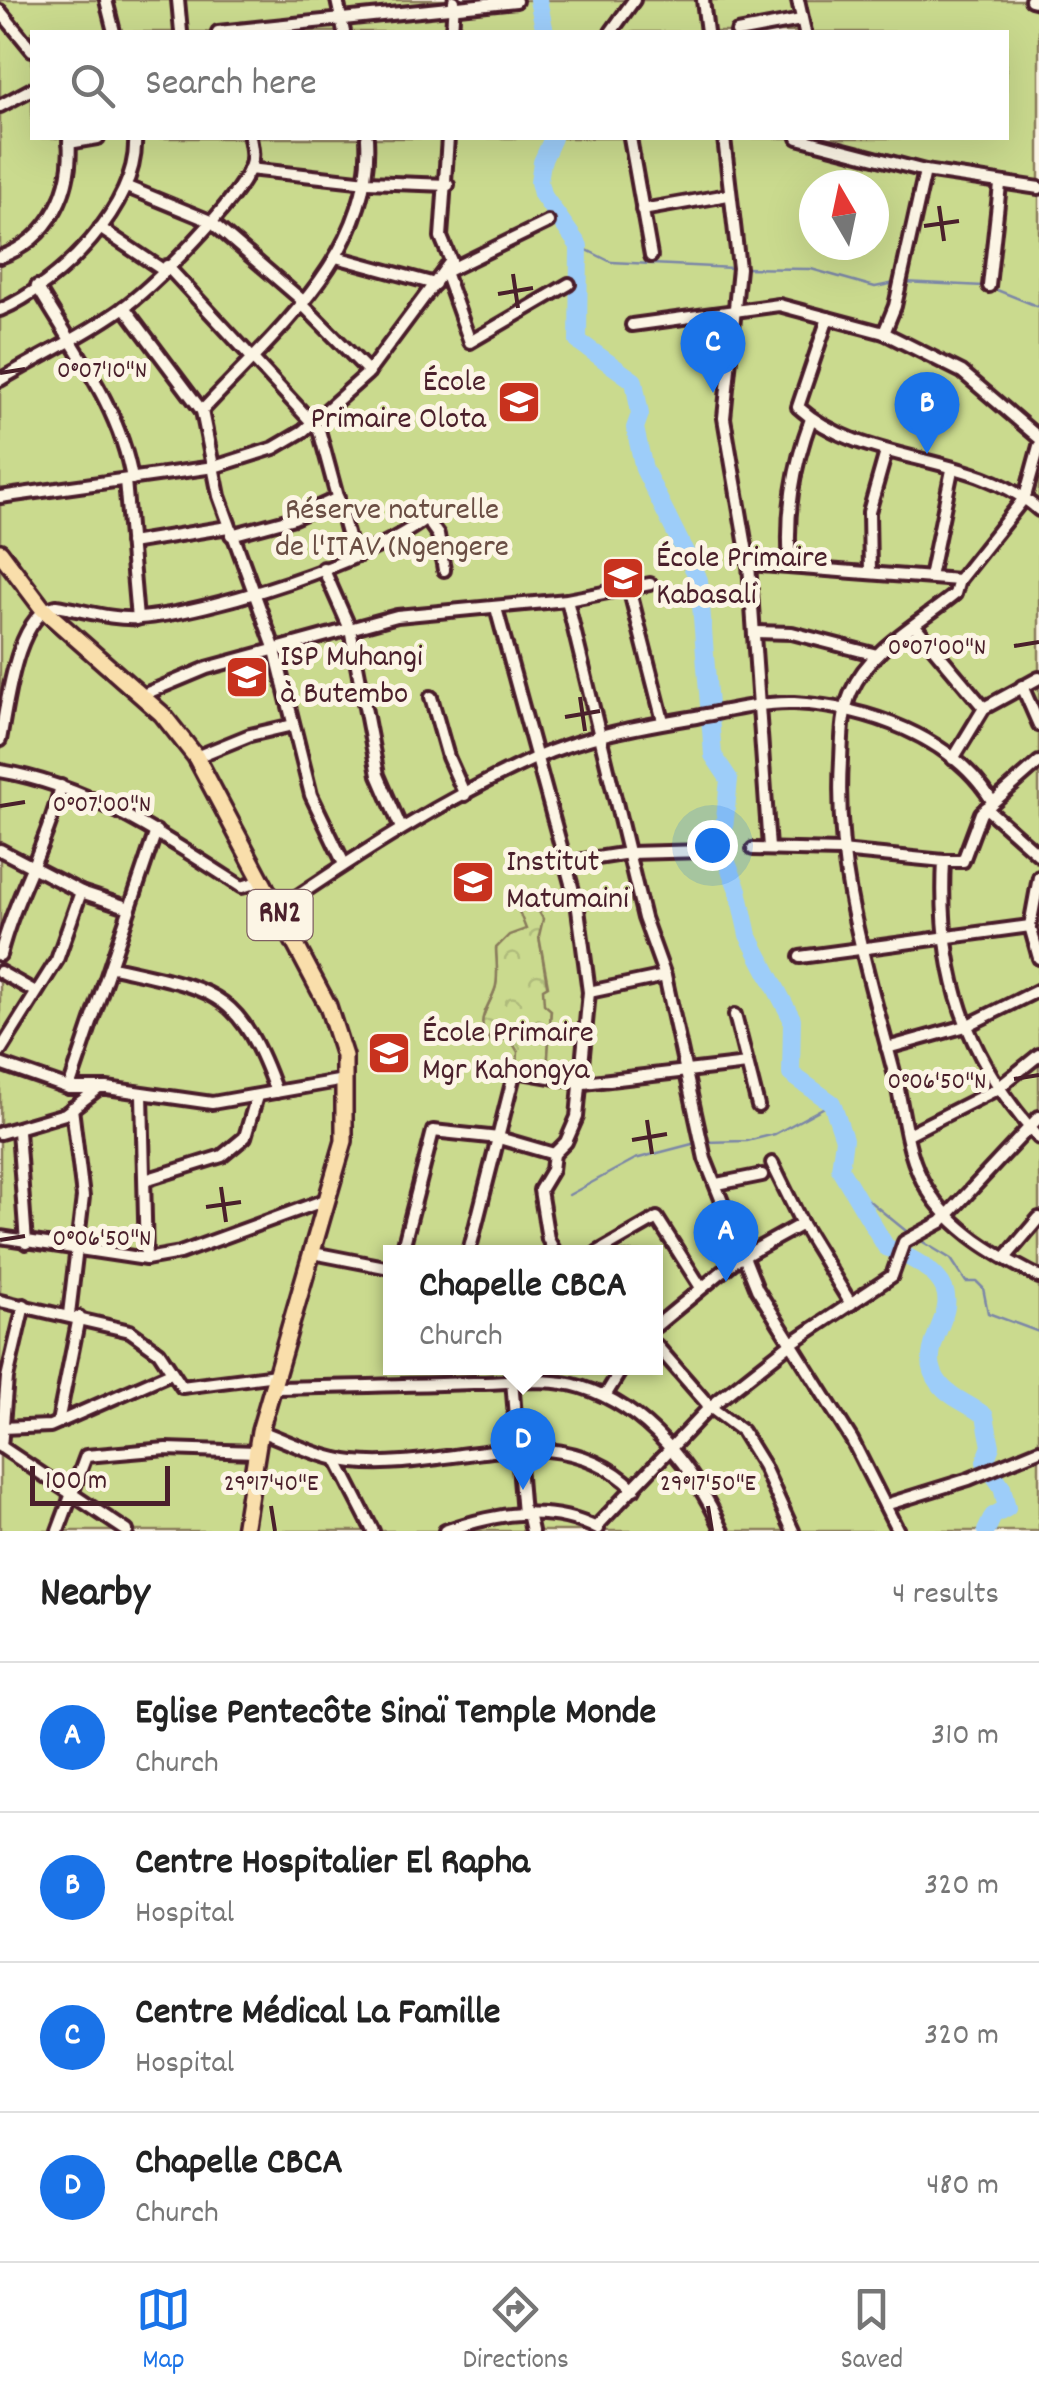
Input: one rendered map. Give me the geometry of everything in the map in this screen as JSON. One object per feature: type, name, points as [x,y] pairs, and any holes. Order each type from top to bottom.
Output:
[{"type":"highway","name":"RN2","points":[[0,552],[43,608],[175,728],[196,757],[328,1006],[344,1056],[347,1124],[260,1431],[244,1531]]},
{"type":"street","points":[[106,0],[114,30]]},
{"type":"street","points":[[178,0],[181,30]]},
{"type":"street","points":[[336,0],[343,30]]},
{"type":"street","points":[[612,30],[634,0]]},
{"type":"street","points":[[703,0],[707,30]]},
{"type":"street","points":[[798,0],[804,30]]},
{"type":"street","points":[[1030,0],[1039,2]]},
{"type":"street","points":[[238,30],[453,4],[516,1]]},
{"type":"street","points":[[452,30],[453,4]]},
{"type":"street","points":[[0,11],[30,48]]},
{"type":"street","points":[[748,30],[801,20]]},
{"type":"street","points":[[0,106],[30,91]]},
{"type":"street","points":[[0,257],[27,243],[52,217],[68,184],[69,140]]},
{"type":"street","points":[[0,310],[37,286],[100,228],[127,186],[135,140]]},
{"type":"street","points":[[0,380],[70,343],[124,307],[165,268],[210,221],[250,168],[250,140]]},
{"type":"street","points":[[202,411],[302,302],[336,256],[357,219],[367,182],[367,140]]},
{"type":"street","points":[[0,497],[214,468],[274,448],[312,423],[369,372],[451,260],[441,237],[448,185],[448,140]]},
{"type":"street","points":[[630,140],[651,256]]},
{"type":"street","points":[[724,140],[728,195],[739,258],[724,418],[749,564],[762,705],[769,848]]},
{"type":"street","points":[[806,140],[925,171],[1039,188]]},
{"type":"street","points":[[250,168],[367,182],[448,185]]},
{"type":"street","points":[[884,333],[895,306],[925,171]]},
{"type":"street","points":[[990,286],[1000,185]]},
{"type":"street","points":[[127,186],[210,221],[302,302],[369,372]]},
{"type":"street","points":[[642,210],[728,195]]},
{"type":"street","points":[[444,272],[548,222]]},
{"type":"street","points":[[100,228],[165,268],[319,430],[353,556]]},
{"type":"street","points":[[336,256],[435,284]]},
{"type":"street","points":[[444,272],[470,342],[569,284]]},
{"type":"street","points":[[37,286],[112,412],[128,452],[137,618]]},
{"type":"street","points":[[632,326],[780,305],[884,333],[962,372],[1039,438]]},
{"type":"street","points":[[124,307],[202,411],[229,531],[274,650],[311,795],[344,864]]},
{"type":"street","points":[[828,318],[798,407],[811,418],[886,452],[982,477],[1024,497],[1039,510]]},
{"type":"street","points":[[790,566],[787,528],[794,470],[811,418]]},
{"type":"street","points":[[1039,446],[1024,497],[959,580],[955,594],[876,656],[852,689],[845,710],[839,782],[844,886],[863,946],[913,1164],[945,1214],[976,1241],[1039,1277]]},
{"type":"street","points":[[870,572],[869,512],[886,452]]},
{"type":"street","points":[[930,577],[952,470]]},
{"type":"street","points":[[130,543],[229,531],[294,518],[338,498]]},
{"type":"street","points":[[0,740],[19,655],[35,616],[43,608],[56,606],[137,618],[253,592],[353,556],[426,518],[438,535],[444,570]]},
{"type":"street","points":[[749,564],[959,580]]},
{"type":"street","points":[[323,568],[350,629],[378,775],[401,828]]},
{"type":"street","points":[[140,696],[184,675],[433,610],[567,600],[650,584]]},
{"type":"street","points":[[629,588],[663,721]]},
{"type":"street","points":[[567,600],[628,853],[665,976],[703,1152],[758,1289],[852,1440],[898,1531]]},
{"type":"street","points":[[496,608],[578,908],[589,992],[584,1083],[577,1117],[566,1142],[554,1154],[552,1170],[540,1190],[551,1245]]},
{"type":"street","points":[[916,626],[984,708]]},
{"type":"street","points":[[755,632],[792,633],[876,656]]},
{"type":"street","points":[[953,759],[984,708],[1039,678]]},
{"type":"street","points":[[1022,686],[1039,726]]},
{"type":"street","points":[[431,696],[448,757],[465,794]]},
{"type":"street","points":[[276,910],[401,828],[536,758],[663,721],[762,705],[845,710],[912,733],[953,759],[989,804],[1039,855]]},
{"type":"street","points":[[196,757],[250,735],[293,725]]},
{"type":"street","points":[[753,850],[841,851],[963,861],[989,804],[1039,762]]},
{"type":"street","points":[[0,771],[62,786],[156,832],[242,888],[261,881]]},
{"type":"street","points":[[0,955],[6,906],[32,863],[62,786]]},
{"type":"street","points":[[69,1088],[156,832]]},
{"type":"street","points":[[0,850],[32,863],[36,870],[81,892],[130,908]]},
{"type":"street","points":[[565,863],[628,853],[706,850]]},
{"type":"street","points":[[944,860],[944,939],[966,1026],[996,1090],[1039,1138]]},
{"type":"street","points":[[1039,877],[1030,926],[1039,958]]},
{"type":"street","points":[[0,1051],[34,991],[57,960],[81,892]]},
{"type":"street","points":[[800,957],[1030,926]]},
{"type":"street","points":[[113,967],[223,998],[252,1033],[276,1092]]},
{"type":"street","points":[[0,972],[34,991]]},
{"type":"street","points":[[589,992],[665,976]]},
{"type":"street","points":[[888,1048],[966,1026],[1039,990]]},
{"type":"street","points":[[735,1016],[758,1106]]},
{"type":"street","points":[[908,1134],[996,1090],[1039,1056]]},
{"type":"street","points":[[0,1064],[69,1088],[99,1088],[212,1103],[344,1080]]},
{"type":"street","points":[[470,1245],[515,1072],[584,1083],[747,1064]]},
{"type":"street","points":[[0,1134],[18,1131],[72,1108],[99,1088]]},
{"type":"street","points":[[142,1094],[140,1136],[146,1259]]},
{"type":"street","points":[[145,1180],[222,1156],[244,1137],[257,1096]]},
{"type":"street","points":[[58,1422],[74,1316],[83,1196],[72,1108]]},
{"type":"street","points":[[445,1531],[526,1514],[561,1513],[599,1529],[710,1407],[790,1344],[892,1276],[904,1242],[941,1222],[1039,1117]]},
{"type":"street","points":[[18,1131],[26,1243]]},
{"type":"street","points":[[404,1245],[434,1131],[499,1138],[554,1154]]},
{"type":"street","points":[[772,1163],[802,1224],[851,1304]]},
{"type":"street","points":[[717,1184],[762,1174]]},
{"type":"street","points":[[0,1237],[146,1259],[180,1253],[329,1198]]},
{"type":"street","points":[[610,1245],[657,1218],[700,1286]]},
{"type":"street","points":[[1005,1258],[1039,1218]]},
{"type":"street","points":[[663,1320],[700,1286],[802,1224]]},
{"type":"street","points":[[313,1253],[383,1267]]},
{"type":"street","points":[[0,1300],[130,1331],[159,1352],[182,1387],[274,1382],[512,1382],[578,1386],[605,1396],[644,1422],[698,1485],[723,1531]]},
{"type":"street","points":[[24,1305],[1,1446],[127,1531]]},
{"type":"street","points":[[663,1353],[710,1407],[742,1431],[792,1531]]},
{"type":"street","points":[[1,1428],[34,1429],[58,1422],[172,1373]]},
{"type":"street","points":[[512,1375],[516,1449],[532,1531]]},
{"type":"street","points":[[605,1396],[618,1375]]},
{"type":"street","points":[[260,1431],[356,1463],[516,1449],[583,1456],[603,1465],[634,1489]]},
{"type":"street","points":[[58,1531],[86,1456],[166,1449],[256,1452]]},
{"type":"street","points":[[885,1504],[969,1479],[1039,1450]]},
{"type":"street","points":[[336,1459],[373,1531]]},
{"type":"green space","name":"Réserve naturelle de l'ITAV (Ngengere","points":[[0,0],[1039,0],[1039,1531],[0,1531]],"holes":[[[545,894],[547,907],[539,912],[543,919],[539,936],[548,986],[543,989],[544,1004],[551,1010],[547,1073],[517,1067],[518,1052],[509,1037],[494,1045],[482,1023],[496,985],[496,948],[509,935],[526,929],[518,909]]]},
{"type":"green space","points":[[545,893],[547,908],[539,936],[551,1009],[547,1073],[517,1067],[509,1037],[493,1045],[482,1023],[496,985],[496,948],[508,935],[518,909]]},
{"type":"waterway","points":[[538,0],[545,30]]},
{"type":"waterway","points":[[552,140],[542,162],[539,182],[542,194],[579,246],[578,341],[634,381],[640,414],[635,428],[644,469],[699,580],[713,755],[729,779],[722,850],[738,890],[748,935],[792,1019],[791,1074],[832,1103],[844,1139],[840,1169],[886,1247],[922,1265],[940,1282],[946,1298],[931,1365],[944,1389],[985,1416],[991,1446],[985,1462],[1002,1487],[1007,1508],[993,1516],[986,1531]]},
{"type":"waterway","points":[[579,246],[611,262],[733,268]]},
{"type":"waterway","points":[[741,268],[811,269],[875,287],[895,283]]},
{"type":"waterway","points":[[903,282],[984,286]]},
{"type":"waterway","points":[[992,288],[1039,307]]},
{"type":"waterway","points":[[704,1142],[747,1141],[775,1134],[832,1103]]},
{"type":"waterway","points":[[569,1195],[635,1159],[696,1143]]},
{"type":"waterway","points":[[846,1182],[911,1235]]},
{"type":"waterway","points":[[918,1239],[951,1259],[966,1282],[977,1282],[983,1288],[988,1313],[1039,1332]]},
{"type":"place","name":"Centre Médical La Famille","points":[[713,393]]},
{"type":"place","name":"École Primaire Olota","points":[[519,402]]},
{"type":"place","name":"Centre Hospitalier El Rapha","points":[[927,454]]},
{"type":"place","name":"École Primaire Kabasali","points":[[623,578]]},
{"type":"place","name":"ISP Muhangi à Butembo","points":[[247,677]]},
{"type":"place","name":"Institut Matumaini","points":[[473,882]]},
{"type":"place","name":"École Primaire Mgr Kahongya","points":[[389,1053]]},
{"type":"place","name":"Eglise Pentecôte Sinaï Temple Monde","points":[[726,1282]]},
{"type":"place","name":"Chapelle CBCA","points":[[523,1490]]}]
